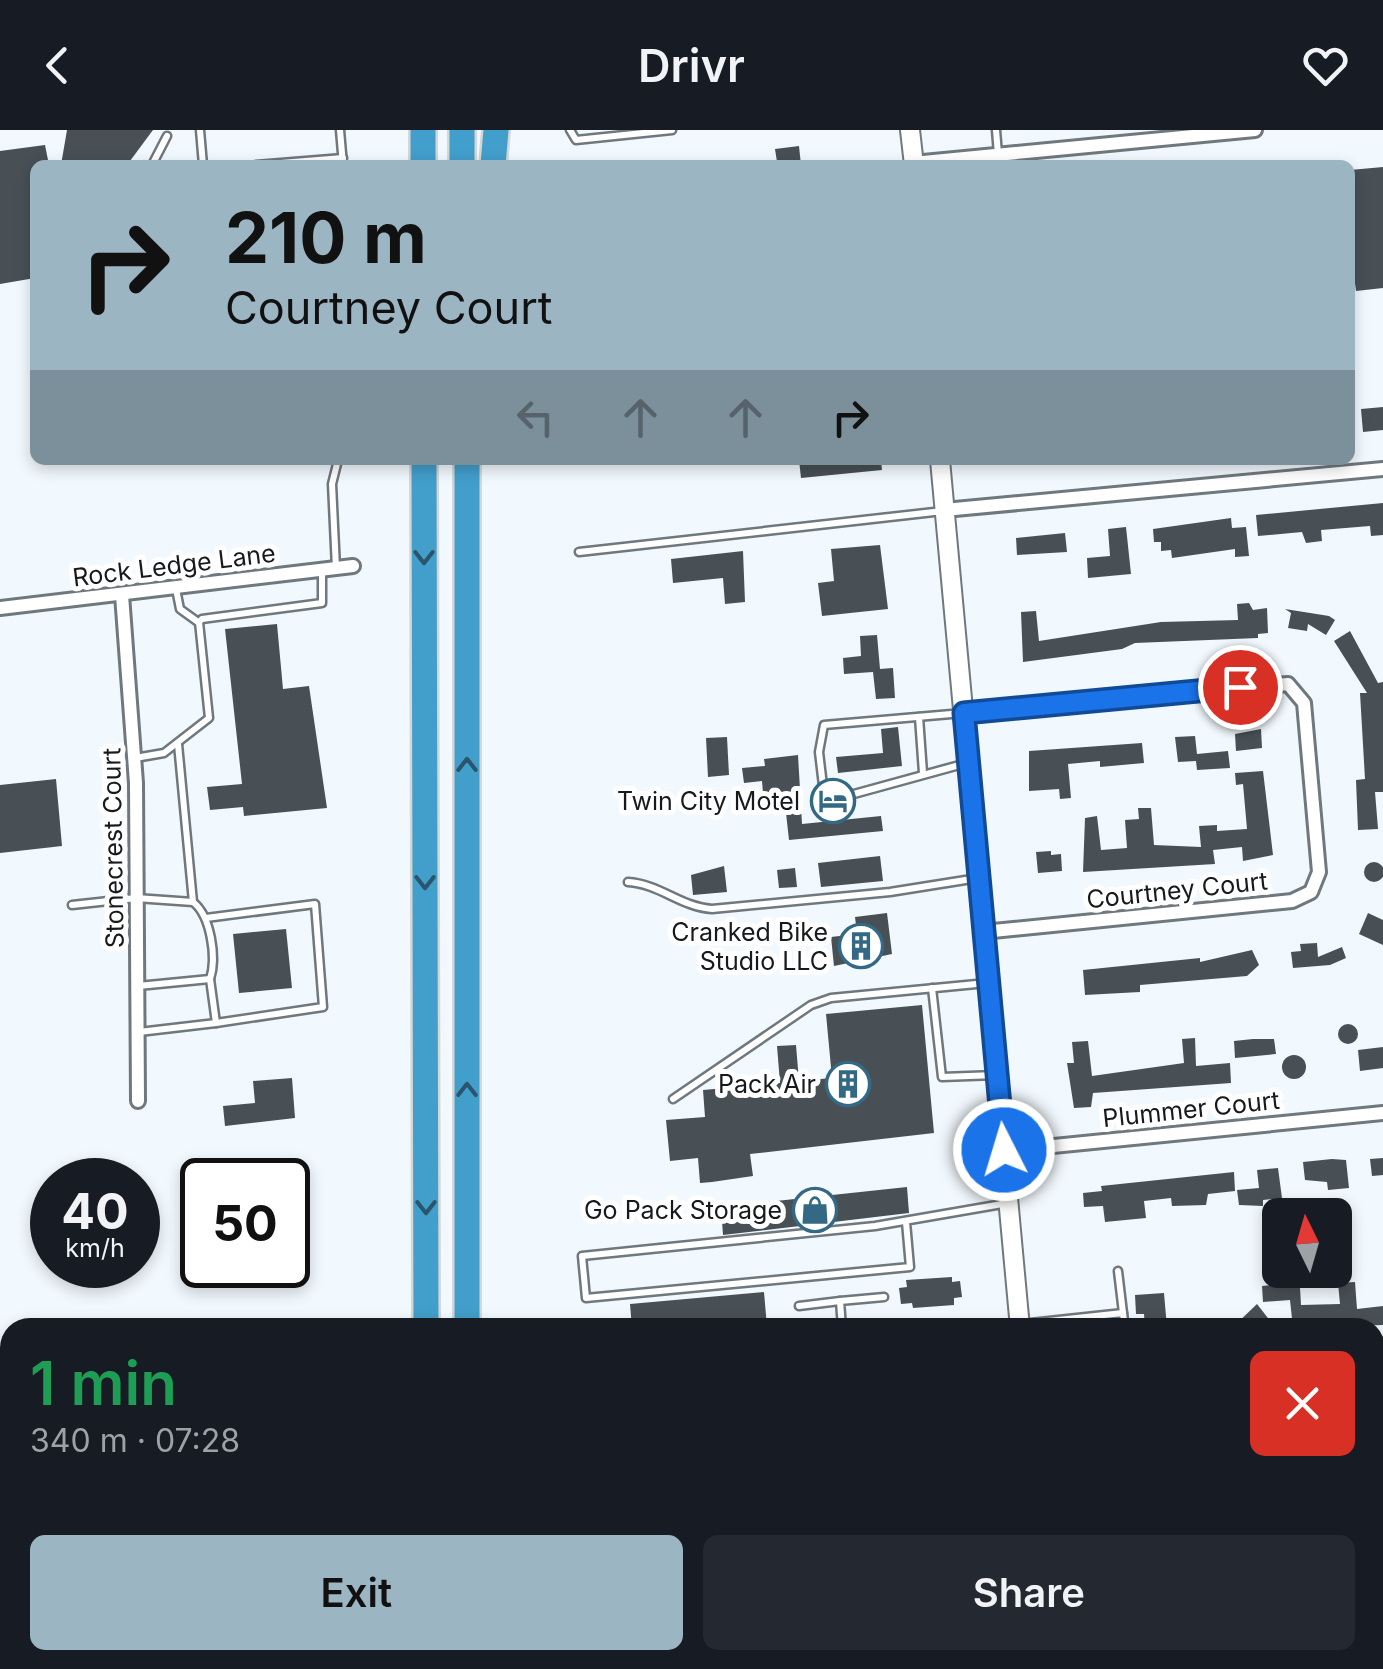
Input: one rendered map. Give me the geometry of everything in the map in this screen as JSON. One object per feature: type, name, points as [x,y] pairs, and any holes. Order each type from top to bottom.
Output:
[{"type":"highway","points":[[423,130],[423,160]]},
{"type":"highway","points":[[462,130],[462,160]]},
{"type":"highway","points":[[493,160],[496,130]]},
{"type":"highway","points":[[424,465],[426,1318]]},
{"type":"highway","points":[[467,1318],[468,465]]},
{"type":"main road","points":[[910,130],[914,160]]},
{"type":"main road","points":[[940,465],[1019,1318]]},
{"type":"street","points":[[951,160],[1170,134],[1255,130]]},
{"type":"street","points":[[944,510],[1383,469]]},
{"type":"street","name":"Rock Ledge Lane","points":[[0,608],[353,566]]},
{"type":"street","name":"Stonecrest Court","points":[[122,595],[135,758],[138,1101]]},
{"type":"street","name":"Courtney Court","points":[[964,713],[1288,684],[1304,703],[1314,811],[1319,872],[1311,892],[1292,901],[983,932]]},
{"type":"street","name":"Plummer Court","points":[[1004,1150],[1383,1113]]},
{"type":"lane","points":[[200,130],[202,160]]},
{"type":"lane","points":[[340,130],[343,160]]},
{"type":"lane","points":[[570,130],[576,140],[672,130]]},
{"type":"lane","points":[[996,130],[998,155]]},
{"type":"lane","points":[[155,160],[167,136]]},
{"type":"lane","points":[[176,588],[180,609],[198,622],[322,604],[329,569],[332,484],[337,465]]},
{"type":"lane","points":[[578,552],[944,510]]},
{"type":"lane","points":[[135,758],[164,753],[209,718],[198,622]]},
{"type":"lane","points":[[964,713],[824,725],[820,752],[824,794],[844,796],[969,764]]},
{"type":"lane","points":[[919,717],[923,773]]},
{"type":"lane","points":[[178,743],[193,902],[206,918],[216,1023]]},
{"type":"lane","points":[[628,882],[650,883],[693,908],[712,909],[890,892],[979,878]]},
{"type":"lane","points":[[72,905],[136,898],[193,902]]},
{"type":"lane","points":[[138,1032],[323,1007],[315,904],[206,918]]},
{"type":"lane","points":[[137,986],[210,979]]},
{"type":"lane","points":[[674,1100],[810,1005],[831,998],[988,983]]},
{"type":"lane","points":[[932,988],[942,1078],[996,1074]]},
{"type":"lane","points":[[906,1222],[910,1268],[586,1298],[582,1256],[906,1222],[1008,1203]]},
{"type":"lane","points":[[1118,1271],[1123,1318]]},
{"type":"lane","points":[[799,1306],[884,1297]]},
{"type":"lane","points":[[840,1301],[841,1318]]},
{"type":"lane","points":[[1083,1318],[1123,1313]]},
{"type":"building","points":[[67,130],[153,130],[131,160],[62,160]]},
{"type":"building","points":[[45,145],[48,160],[30,160],[30,279],[0,284],[0,151]]},
{"type":"building","points":[[799,146],[800,160],[777,160],[775,149]]},
{"type":"building","points":[[1383,167],[1383,288],[1356,291],[1355,170]]},
{"type":"building","points":[[1383,407],[1383,430],[1363,432],[1361,409]]},
{"type":"building","points":[[800,465],[882,465],[882,470],[801,478]]},
{"type":"building","points":[[1383,503],[1383,535],[1371,536],[1370,526],[1321,530],[1322,541],[1306,543],[1302,532],[1258,536],[1256,515]]},
{"type":"building","points":[[1231,518],[1232,528],[1246,527],[1249,556],[1235,557],[1235,549],[1172,558],[1171,550],[1161,551],[1161,542],[1154,542],[1153,529]]},
{"type":"building","points":[[1126,527],[1131,574],[1088,578],[1087,558],[1110,556],[1108,529]]},
{"type":"building","points":[[1065,533],[1067,552],[1017,555],[1016,538]]},
{"type":"building","points":[[880,545],[888,609],[822,616],[818,583],[834,581],[831,549]]},
{"type":"building","points":[[743,551],[745,602],[725,604],[723,578],[673,583],[671,559]]},
{"type":"building","points":[[1249,603],[1253,610],[1267,608],[1268,633],[1258,634],[1258,638],[1135,643],[1122,649],[1023,662],[1021,612],[1036,611],[1039,641],[1161,622],[1238,620],[1237,604]]},
{"type":"building","points":[[1285,609],[1335,620],[1326,635],[1308,624],[1307,631],[1288,628],[1291,613]]},
{"type":"building","points":[[277,624],[283,689],[309,686],[327,808],[244,816],[243,807],[210,810],[207,787],[242,784],[225,629]]},
{"type":"building","points":[[1350,631],[1378,683],[1383,682],[1383,792],[1375,792],[1378,829],[1358,830],[1356,780],[1365,779],[1360,693],[1367,693],[1334,641]]},
{"type":"building","points":[[877,635],[880,669],[893,668],[895,698],[876,699],[873,672],[844,674],[843,658],[861,656],[860,636]]},
{"type":"building","points":[[898,727],[902,766],[838,773],[836,757],[883,753],[881,729]]},
{"type":"building","points":[[1261,729],[1262,748],[1236,751],[1235,734]]},
{"type":"building","points":[[1195,736],[1197,754],[1228,751],[1230,768],[1197,770],[1196,761],[1178,762],[1175,737]]},
{"type":"building","points":[[727,737],[729,775],[708,777],[706,738]]},
{"type":"building","points":[[1142,743],[1144,763],[1100,767],[1100,761],[1068,764],[1071,798],[1060,799],[1059,789],[1029,791],[1029,751]]},
{"type":"building","points":[[798,755],[802,824],[881,816],[883,831],[789,840],[785,804],[764,805],[762,781],[744,783],[742,768],[765,766],[764,759]]},
{"type":"building","points":[[1263,771],[1273,855],[1243,861],[1242,847],[1213,850],[1215,864],[1083,872],[1085,818],[1097,816],[1101,850],[1127,848],[1125,820],[1139,819],[1138,808],[1151,808],[1154,845],[1201,847],[1199,826],[1217,825],[1217,831],[1247,829],[1243,784],[1236,785],[1235,773]]},
{"type":"building","points":[[56,779],[62,846],[0,853],[0,785]]},
{"type":"building","points":[[1051,851],[1051,855],[1061,854],[1062,871],[1038,873],[1036,852]]},
{"type":"building","points":[[880,856],[883,881],[821,887],[818,863]]},
{"type":"building","points":[[1370,862],[1378,862],[1384,872],[1378,882],[1370,882],[1364,876],[1364,868]]},
{"type":"building","points":[[724,866],[727,892],[693,895],[691,875]]},
{"type":"building","points":[[795,868],[797,887],[779,888],[777,870]]},
{"type":"building","name":"Cranked Bike Studio LLC","points":[[887,913],[892,954],[834,966],[831,937],[857,934],[855,917]]},
{"type":"building","points":[[1368,913],[1383,920],[1383,945],[1359,934]]},
{"type":"building","points":[[286,929],[292,988],[239,993],[233,934]]},
{"type":"building","points":[[1317,943],[1318,957],[1342,947],[1346,958],[1330,965],[1293,968],[1291,952],[1301,951],[1300,944]]},
{"type":"building","points":[[1252,950],[1259,965],[1247,976],[1140,985],[1140,992],[1085,995],[1083,970],[1200,958],[1200,962]]},
{"type":"building","name":"Pack Air","points":[[922,1005],[934,1133],[750,1154],[753,1176],[712,1182],[700,1183],[698,1158],[670,1161],[666,1120],[705,1117],[703,1090],[780,1083],[777,1046],[796,1045],[799,1081],[832,1078],[826,1014]]},
{"type":"building","points":[[1348,1024],[1358,1034],[1348,1044],[1338,1034]]},
{"type":"building","points":[[1195,1038],[1196,1066],[1230,1063],[1231,1083],[1093,1093],[1091,1107],[1074,1108],[1067,1063],[1074,1063],[1072,1042],[1088,1041],[1092,1076],[1184,1063],[1182,1039]]},
{"type":"building","points":[[1274,1039],[1276,1054],[1235,1058],[1234,1041]]},
{"type":"building","points":[[1383,1047],[1383,1068],[1360,1071],[1358,1050]]},
{"type":"building","points":[[1294,1055],[1306,1067],[1294,1079],[1282,1067]]},
{"type":"building","points":[[292,1078],[295,1118],[225,1126],[223,1106],[255,1103],[253,1081]]},
{"type":"building","points":[[1383,1158],[1383,1175],[1372,1176],[1370,1159]]},
{"type":"building","points":[[1346,1160],[1349,1188],[1328,1190],[1327,1182],[1305,1180],[1303,1162]]},
{"type":"building","points":[[1278,1168],[1282,1198],[1262,1198],[1262,1206],[1239,1205],[1237,1190],[1259,1188],[1257,1170]]},
{"type":"building","points":[[1234,1172],[1235,1191],[1208,1194],[1206,1205],[1172,1206],[1171,1198],[1144,1201],[1146,1218],[1105,1222],[1103,1206],[1084,1207],[1083,1193],[1102,1191],[1101,1186]]},
{"type":"building","name":"Go Pack Storage","points":[[907,1187],[909,1213],[723,1235],[721,1207]]},
{"type":"building","points":[[952,1277],[952,1282],[960,1281],[962,1297],[954,1298],[954,1305],[913,1308],[912,1303],[901,1304],[899,1288],[907,1287],[906,1280]]},
{"type":"building","points":[[1355,1282],[1357,1309],[1383,1306],[1383,1318],[1292,1318],[1290,1300],[1263,1302],[1262,1288],[1300,1288],[1301,1305],[1340,1304],[1338,1288],[1352,1288]]},
{"type":"building","points":[[764,1292],[766,1318],[631,1318],[630,1304]]},
{"type":"building","points":[[1164,1293],[1166,1318],[1136,1314],[1135,1295]]},
{"type":"building","points":[[1257,1304],[1268,1318],[1242,1318]]},
{"type":"place","name":"Twin City Motel","points":[[833,801]]},
{"type":"place","name":"Cranked Bike Studio LLC","points":[[861,946]]},
{"type":"place","name":"Pack Air","points":[[848,1084]]},
{"type":"place","name":"Go Pack Storage","points":[[815,1210]]},
{"type":"route","points":[[1004,1150],[964,713],[1240,687]]}]
